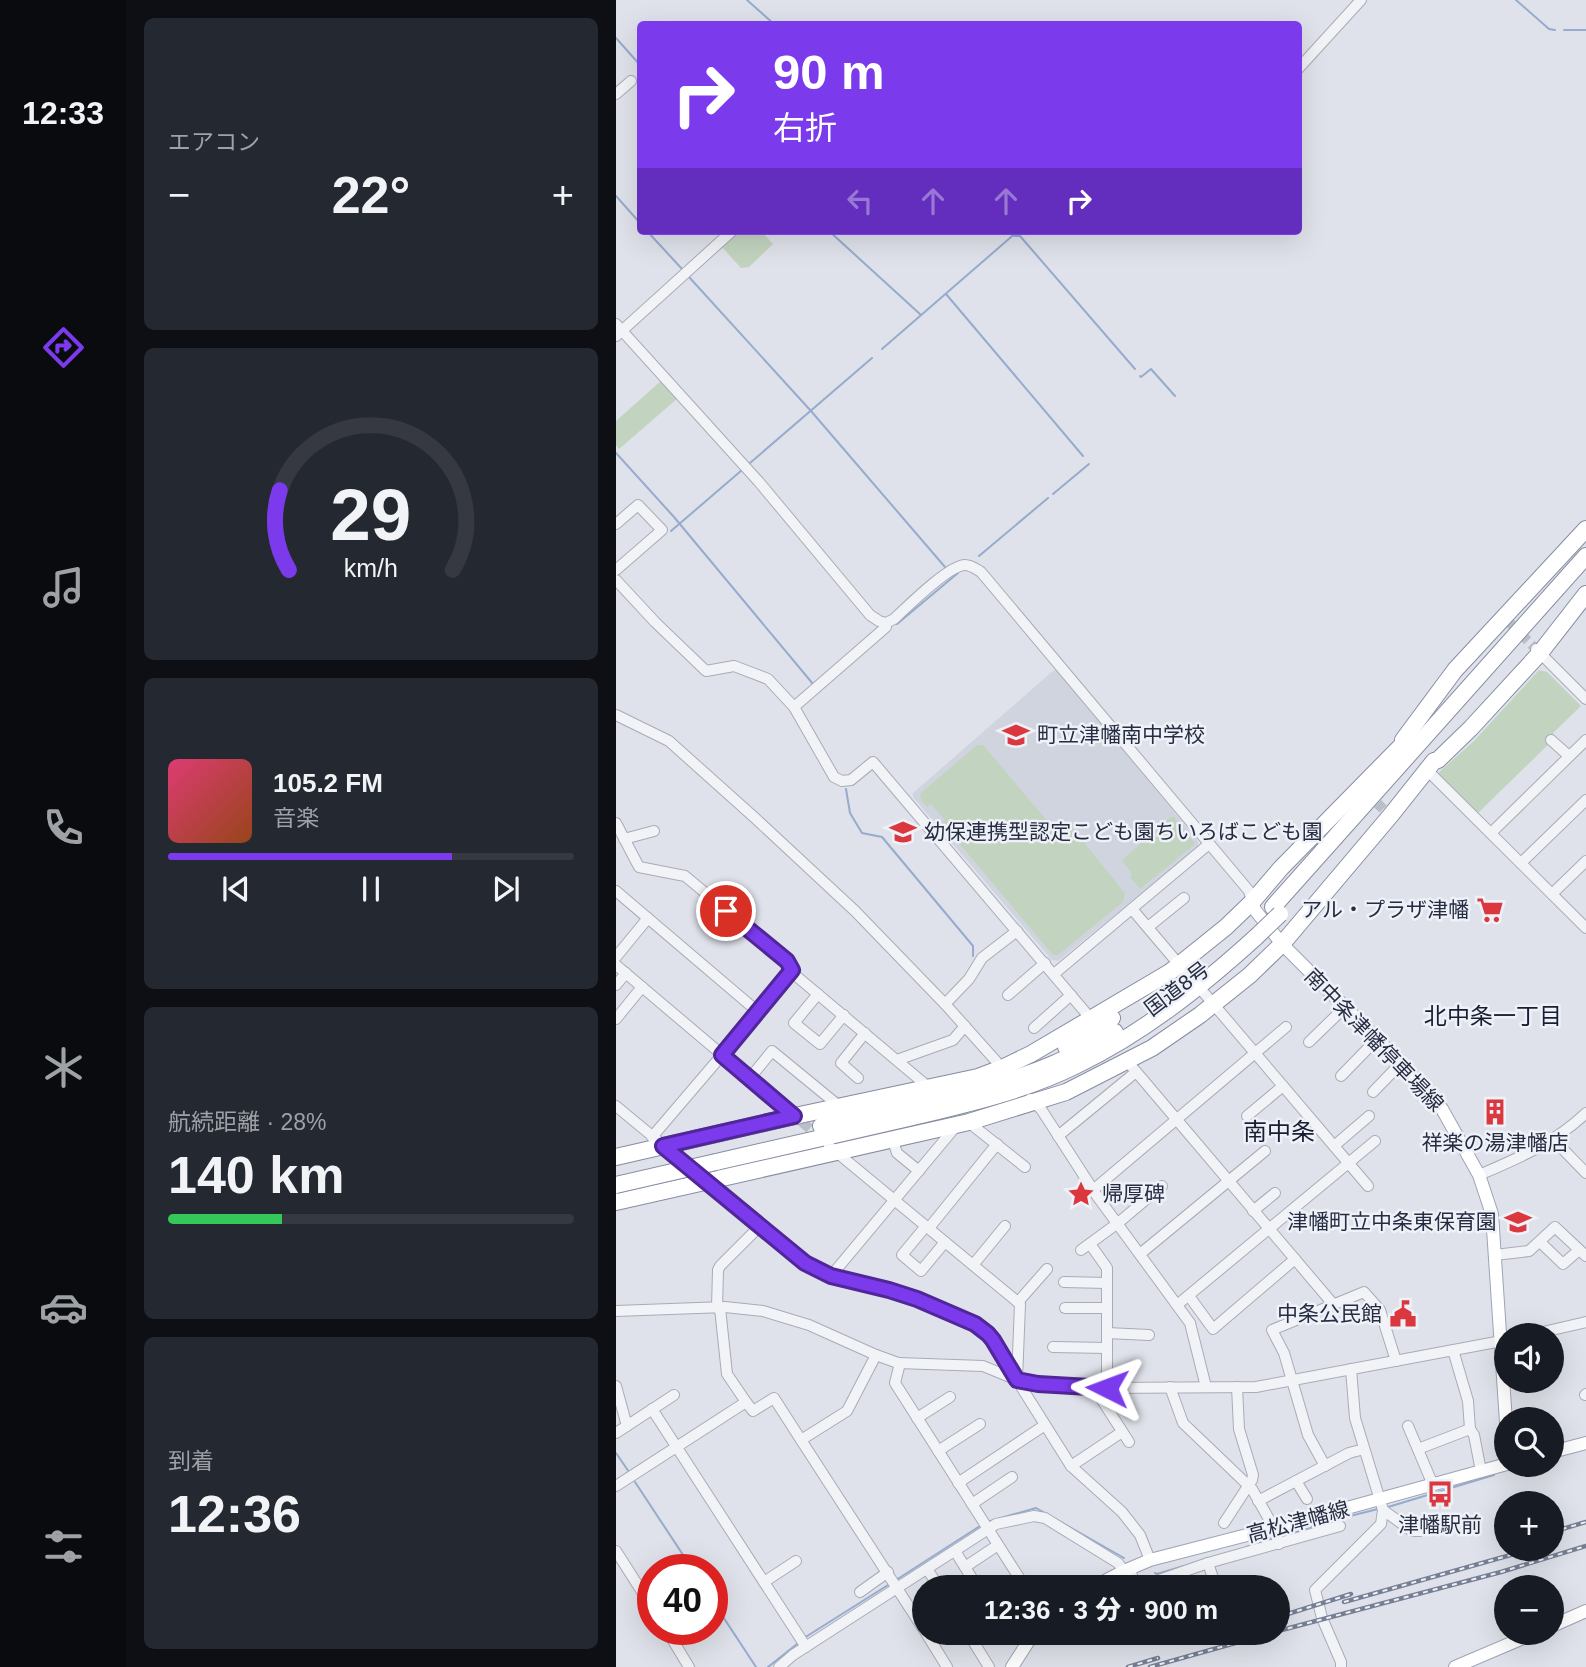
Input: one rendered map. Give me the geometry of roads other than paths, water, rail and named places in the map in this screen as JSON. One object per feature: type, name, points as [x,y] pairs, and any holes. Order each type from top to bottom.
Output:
[{"type":"highway","points":[[1403,744],[1403,740],[1455,670],[1584,542]]},
{"type":"highway","points":[[616,1157],[657,1141],[798,1119],[839,1107],[957,1089],[1024,1068],[1081,1039],[1179,970],[1252,902],[1281,868],[1363,790],[1504,633],[1560,577],[1584,542]]},
{"type":"highway","name":"国道8号","points":[[1276,910],[1584,542]]},
{"type":"highway","name":"国道8号","points":[[616,1174],[876,1126],[1003,1094],[1074,1067],[1135,1033],[1226,965],[1253,933],[1346,842],[1586,572]]},
{"type":"highway","points":[[876,1126],[886,1128],[973,1108],[1082,1075],[1179,1021],[1250,975],[1282,944],[1387,812],[1504,682],[1586,580]]},
{"type":"highway","points":[[1430,765],[1471,729],[1586,594]]},
{"type":"highway","name":"国道8号","points":[[616,1185],[937,1092],[1009,1080],[1054,1064],[1129,1024],[1253,933]]},
{"type":"highway","points":[[937,1092],[1003,1070],[1179,970]]},
{"type":"highway","points":[[616,1202],[833,1149],[963,1121],[1066,1092],[1132,1067],[1152,1048],[1200,1015],[1208,1002]]},
{"type":"main road","name":"南中条津幡停車場線","points":[[1252,902],[1255,910],[1282,944],[1401,1063],[1442,1109],[1479,1175],[1492,1214],[1502,1323]]},
{"type":"main road","points":[[1564,1449],[1586,1443]]},
{"type":"main road","name":"高松津幡線","points":[[1116,1575],[1150,1560],[1277,1537],[1494,1468]]},
{"type":"main road","points":[[1564,1621],[1586,1611]]},
{"type":"main road","points":[[1012,1667],[1026,1645]]},
{"type":"main road","points":[[1455,1667],[1507,1645]]},
{"type":"street","points":[[1302,65],[1361,0]]},
{"type":"street","points":[[616,94],[631,81]]},
{"type":"street","points":[[727,235],[618,331],[759,482],[870,615],[879,621],[886,623],[894,619],[945,574],[959,566],[967,565],[981,572],[1249,891],[1252,902]]},
{"type":"street","points":[[616,524],[638,505],[662,530],[616,570]]},
{"type":"street","points":[[616,580],[706,671],[734,666],[768,679],[794,707],[834,777],[842,781],[851,780],[873,762],[1091,1019]]},
{"type":"street","points":[[794,707],[886,627],[886,623]]},
{"type":"street","points":[[1538,651],[1584,693]]},
{"type":"street","points":[[616,715],[669,741],[755,818],[847,904],[945,1004],[1003,1070]]},
{"type":"street","points":[[1551,740],[1569,756]]},
{"type":"street","points":[[1491,834],[1586,740]]},
{"type":"street","points":[[1430,765],[1491,834],[1585,925]]},
{"type":"street","points":[[1521,863],[1586,800]]},
{"type":"street","points":[[616,823],[639,867],[685,877],[787,961],[795,975],[937,1092]]},
{"type":"street","points":[[624,839],[654,831]]},
{"type":"street","points":[[1054,974],[1209,844]]},
{"type":"street","points":[[1552,894],[1586,861]]},
{"type":"street","points":[[616,891],[757,1011]]},
{"type":"street","points":[[1148,927],[1184,898]]},
{"type":"street","points":[[1132,909],[1179,970]]},
{"type":"street","points":[[616,957],[648,918]]},
{"type":"street","points":[[945,1004],[970,979],[982,958],[1017,931]]},
{"type":"street","points":[[1008,995],[1045,963]]},
{"type":"street","points":[[616,965],[798,1119]]},
{"type":"street","points":[[657,1141],[722,1055],[792,970]]},
{"type":"street","points":[[616,985],[626,973]]},
{"type":"street","points":[[616,1019],[642,987]]},
{"type":"street","points":[[818,994],[794,1023],[820,1044],[844,1015]]},
{"type":"street","points":[[1034,1028],[1071,995]]},
{"type":"street","points":[[1208,1002],[1368,1186]]},
{"type":"street","points":[[1309,1042],[1345,1007]]},
{"type":"street","points":[[897,1060],[954,1040],[965,1026]]},
{"type":"street","points":[[1093,1190],[1286,1027]]},
{"type":"street","points":[[858,1078],[841,1063],[865,1032]]},
{"type":"street","points":[[1341,1076],[1377,1039]]},
{"type":"street","points":[[750,1078],[772,1051],[839,1107]]},
{"type":"street","points":[[1373,1092],[1401,1063]]},
{"type":"street","points":[[1058,1136],[1132,1067],[1333,1304]]},
{"type":"street","points":[[1247,1116],[1283,1086]]},
{"type":"street","points":[[1031,1100],[1041,1109],[1093,1190],[1190,1323],[1206,1387]]},
{"type":"street","points":[[616,1106],[805,1263],[831,1276],[903,1294],[975,1324],[988,1334],[1071,1466],[1122,1512],[1140,1535],[1150,1560]]},
{"type":"street","points":[[1479,1175],[1516,1160],[1553,1139],[1586,1113]]},
{"type":"street","points":[[1334,1146],[1369,1116]]},
{"type":"street","points":[[831,1276],[963,1121],[1025,1167]]},
{"type":"street","points":[[892,1138],[897,1153],[919,1171]]},
{"type":"street","points":[[1553,1139],[1586,1173]]},
{"type":"street","points":[[1177,1305],[1374,1141]]},
{"type":"street","points":[[945,1242],[921,1271],[902,1255],[997,1144]]},
{"type":"street","points":[[833,1149],[1020,1304],[1017,1380]]},
{"type":"street","points":[[1140,1254],[1265,1151]]},
{"type":"street","points":[[1071,1466],[1126,1437],[1102,1399],[1107,1388],[1107,1268],[1086,1247],[1162,1186]]},
{"type":"street","points":[[1253,1210],[1275,1193]]},
{"type":"street","points":[[760,1226],[719,1270],[718,1308],[727,1374],[753,1410],[774,1398],[912,1611]]},
{"type":"street","points":[[973,1265],[1005,1226]]},
{"type":"street","points":[[1495,1255],[1529,1251],[1555,1227],[1583,1253],[1563,1264],[1540,1241]]},
{"type":"street","points":[[1189,1296],[1213,1329],[1295,1259]]},
{"type":"street","points":[[1018,1302],[1047,1269]]},
{"type":"street","points":[[1064,1282],[1107,1283]]},
{"type":"street","points":[[1325,1466],[1308,1435],[1284,1353],[1272,1330],[1364,1292],[1380,1310],[1396,1361]]},
{"type":"street","points":[[616,1311],[745,1308],[809,1325],[900,1363],[983,1366],[1017,1380],[1038,1384],[1107,1388],[1256,1387],[1494,1343]]},
{"type":"street","points":[[1065,1308],[1107,1308]]},
{"type":"street","points":[[1564,1327],[1586,1322]]},
{"type":"street","points":[[1107,1333],[1149,1335]]},
{"type":"street","points":[[1053,1347],[1107,1348]]},
{"type":"street","points":[[1453,1350],[1468,1401],[1470,1429],[1474,1435],[1481,1471]]},
{"type":"street","points":[[801,1440],[847,1411],[876,1355]]},
{"type":"street","points":[[900,1363],[895,1383],[1017,1575]]},
{"type":"street","points":[[1341,1667],[1341,1661],[1322,1618],[1315,1590],[1381,1524],[1381,1505],[1355,1418],[1351,1369]]},
{"type":"street","points":[[616,1386],[627,1426]]},
{"type":"street","points":[[1170,1387],[1183,1423],[1252,1489],[1277,1537]]},
{"type":"street","points":[[1224,1523],[1253,1475],[1240,1429],[1237,1387]]},
{"type":"street","points":[[616,1433],[674,1395]]},
{"type":"street","points":[[917,1418],[950,1396]]},
{"type":"street","points":[[616,1486],[746,1402]]},
{"type":"street","points":[[652,1409],[803,1643]]},
{"type":"street","points":[[938,1451],[980,1424]]},
{"type":"street","points":[[958,1483],[1045,1425]]},
{"type":"street","points":[[1408,1426],[1433,1485]]},
{"type":"street","points":[[1418,1449],[1470,1429]]},
{"type":"street","points":[[1258,1502],[1349,1453],[1364,1449]]},
{"type":"street","points":[[972,1504],[1012,1478]]},
{"type":"street","points":[[1296,1481],[1307,1499]]},
{"type":"street","points":[[1381,1505],[1412,1531],[1420,1531],[1440,1523]]},
{"type":"street","points":[[860,1592],[927,1569],[955,1551],[985,1525],[1034,1516],[1045,1518],[1118,1563],[1127,1569],[1130,1575]]},
{"type":"street","points":[[1173,1575],[1277,1537],[1340,1526]]},
{"type":"street","points":[[965,1567],[998,1545]]},
{"type":"street","points":[[616,1551],[637,1584]]},
{"type":"street","points":[[955,1551],[970,1575]]},
{"type":"street","points":[[764,1582],[796,1561]]},
{"type":"street","points":[[1208,1563],[1212,1575]]},
{"type":"street","points":[[927,1569],[931,1575]]},
{"type":"street","points":[[779,1667],[803,1643],[893,1581]]},
{"type":"street","points":[[676,1645],[689,1667]]},
{"type":"street","points":[[934,1645],[947,1667]]},
{"type":"street","points":[[975,1645],[989,1667]]},
{"type":"waterway","points":[[747,0],[771,21]]},
{"type":"waterway","points":[[1516,0],[1549,29],[1555,30]]},
{"type":"waterway","points":[[1564,30],[1586,30]]},
{"type":"waterway","points":[[616,38],[637,62]]},
{"type":"waterway","points":[[616,196],[637,220]]},
{"type":"waterway","points":[[651,235],[682,269]]},
{"type":"waterway","points":[[833,235],[921,315]]},
{"type":"waterway","points":[[1013,235],[1020,236],[1135,369]]},
{"type":"waterway","points":[[882,349],[1013,235]]},
{"type":"waterway","points":[[689,277],[811,411],[945,567]]},
{"type":"waterway","points":[[946,294],[1083,456]]},
{"type":"waterway","points":[[750,463],[872,358]]},
{"type":"waterway","points":[[1140,376],[1151,369],[1175,396]]},
{"type":"waterway","points":[[616,453],[674,517],[813,684]]},
{"type":"waterway","points":[[1053,494],[1089,464]]},
{"type":"waterway","points":[[671,531],[742,470]]},
{"type":"waterway","points":[[979,556],[1048,498]]},
{"type":"waterway","points":[[897,624],[958,573]]},
{"type":"waterway","points":[[846,789],[850,813],[862,833],[882,837],[973,946],[973,956]]},
{"type":"waterway","points":[[616,1453],[629,1472]]},
{"type":"waterway","points":[[1388,1507],[1494,1475]]},
{"type":"waterway","points":[[635,1482],[682,1554]]},
{"type":"waterway","points":[[987,1522],[1036,1508],[1124,1558]]},
{"type":"waterway","points":[[1283,1536],[1378,1509]]},
{"type":"waterway","points":[[896,1580],[980,1526]]},
{"type":"waterway","points":[[1246,1547],[1274,1538]]},
{"type":"waterway","points":[[1155,1573],[1184,1566]]},
{"type":"waterway","points":[[804,1638],[888,1585]]},
{"type":"waterway","points":[[728,1624],[756,1667]]},
{"type":"waterway","points":[[768,1667],[797,1644]]},
{"type":"tunnel","points":[[1510,623],[1536,649]]},
{"type":"tunnel","points":[[1367,793],[1383,809]]},
{"type":"tunnel","points":[[802,1122],[823,1140]]},
{"type":"railway","points":[[1564,1528],[1586,1522]]},
{"type":"railway","points":[[1290,1628],[1501,1572],[1586,1546]]},
{"type":"railway","points":[[1344,1602],[1494,1560]]},
{"type":"railway","points":[[1290,1613],[1351,1594]]},
{"type":"railway","points":[[1150,1667],[1228,1645]]},
{"type":"railway","points":[[1128,1667],[1158,1658]]},
{"type":"place","name":"町立津幡南中学校","points":[[1016,735]]},
{"type":"place","name":"幼保連携型認定こども園ちいろばこども園","points":[[903,832]]},
{"type":"place","name":"アル・プラザ津幡","points":[[1490,910]]},
{"type":"place","name":"祥楽の湯津幡店","points":[[1495,1112]]},
{"type":"place","name":"帰厚碑","points":[[1081,1194]]},
{"type":"place","name":"津幡町立中条東保育園","points":[[1518,1222]]},
{"type":"place","name":"中条公民館","points":[[1403,1314]]},
{"type":"place","name":"津幡駅前","points":[[1440,1494]]},
{"type":"district","name":"北中条一丁目","points":[[1493,1016]]},
{"type":"district","name":"南中条","points":[[1279,1132]]}]
